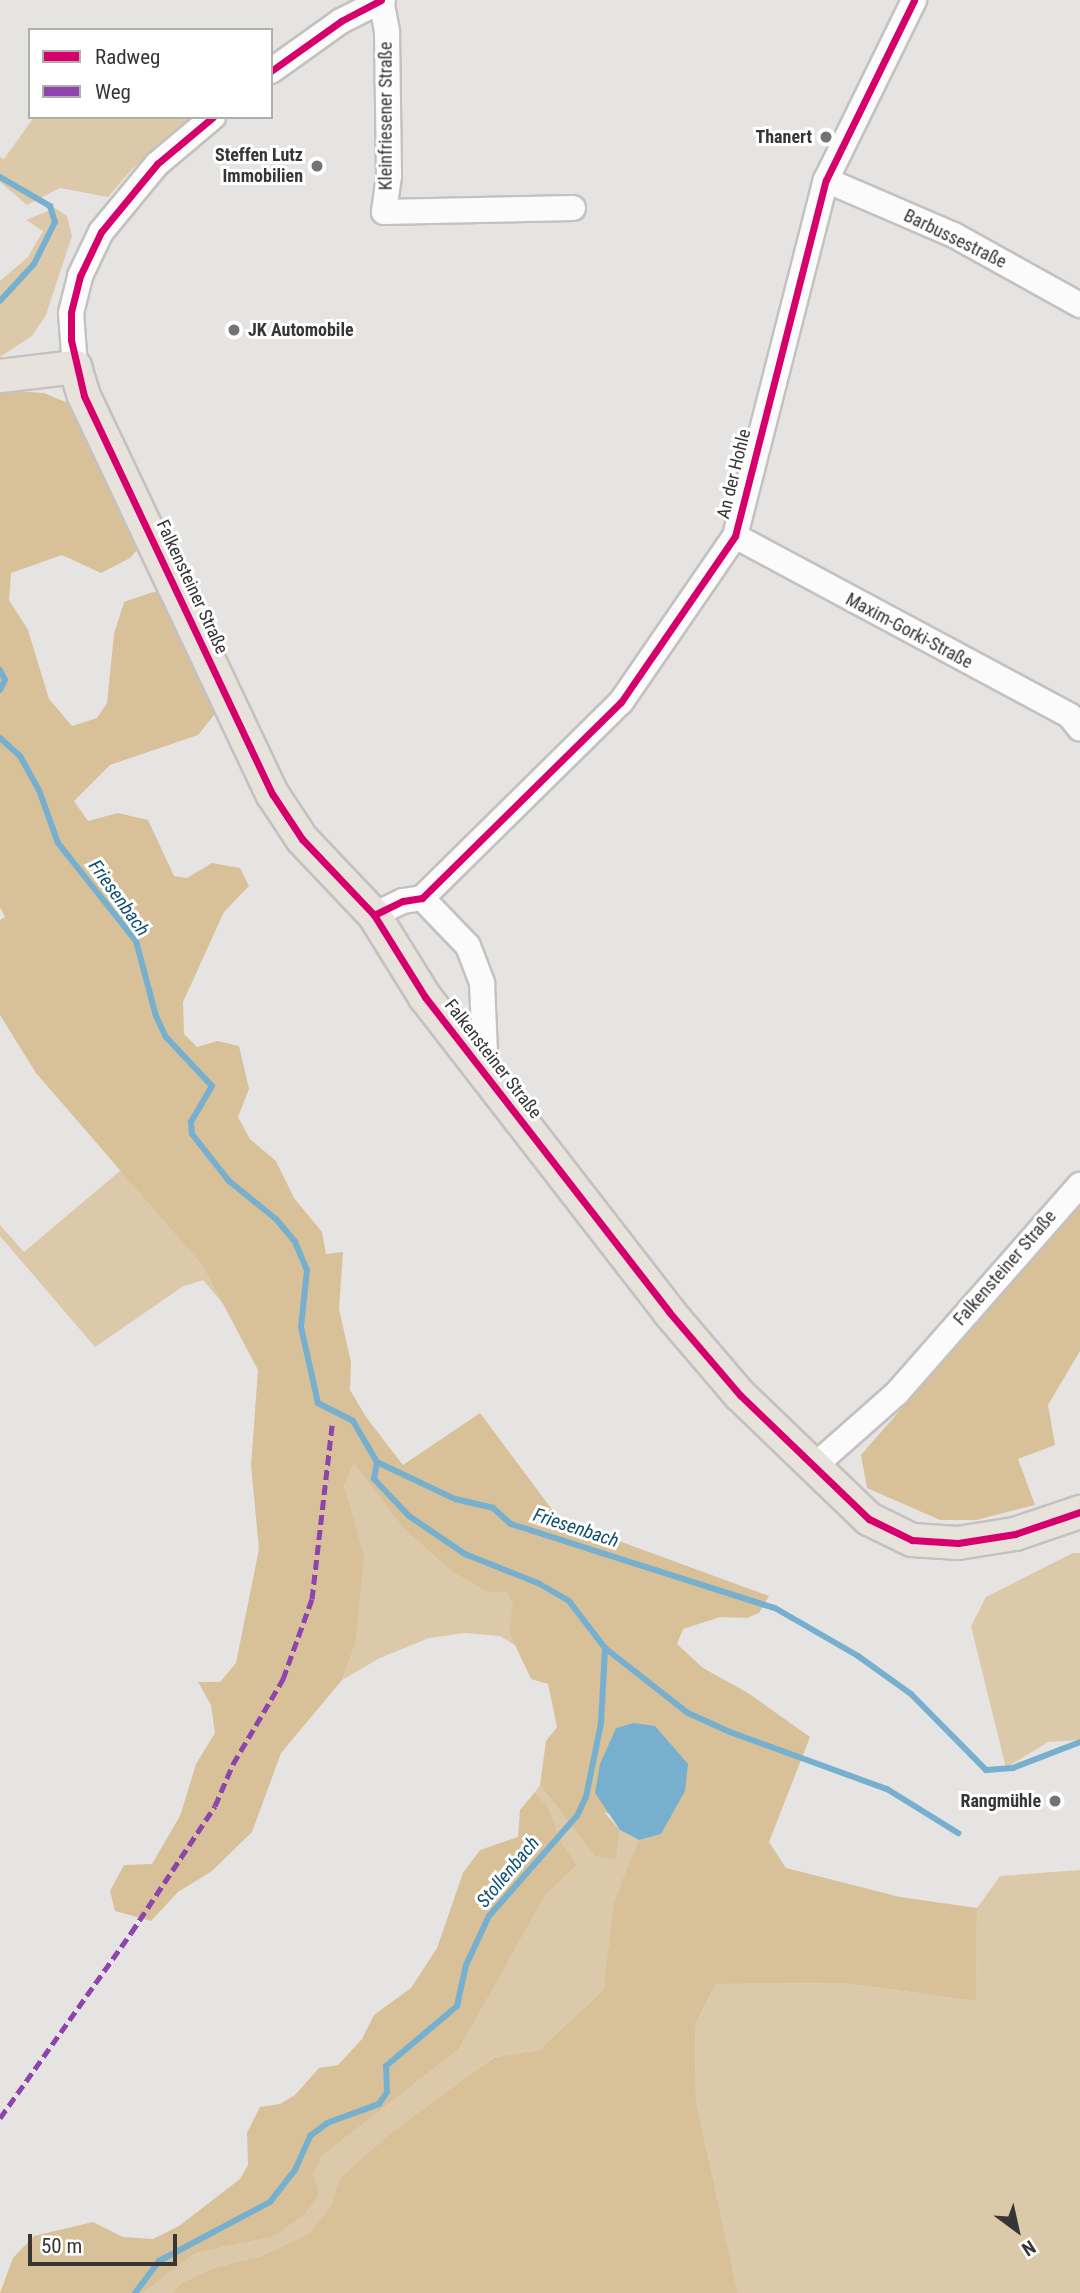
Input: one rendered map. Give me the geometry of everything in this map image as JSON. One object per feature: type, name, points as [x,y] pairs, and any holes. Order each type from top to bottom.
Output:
[{"type":"main road","points":[[0,376],[75,367]]},
{"type":"main road","name":"Falkensteiner Straße","points":[[75,367],[83,396],[273,794],[302,839],[374,915],[425,998],[669,1312],[740,1395],[812,1468],[869,1519],[912,1540],[958,1543],[1003,1536],[1080,1512]]},
{"type":"street","name":"Kleinfriesener Straße","points":[[273,70],[341,21],[382,0],[387,58],[389,176],[384,212],[573,208]]},
{"type":"street","name":"An der Hohle","points":[[374,915],[404,901],[422,898],[621,702],[735,536],[826,180],[914,0]]},
{"type":"street","points":[[75,367],[71,313],[80,276],[101,232],[157,164],[211,119]]},
{"type":"street","name":"Barbussestraße","points":[[826,180],[954,235],[1080,305]]},
{"type":"street","name":"Maxim-Gorki-Straße","points":[[735,536],[1070,716],[1080,729]]},
{"type":"street","points":[[422,898],[468,946],[482,984],[486,1074]]},
{"type":"street","name":"Falkensteiner Straße","points":[[812,1468],[897,1393],[1080,1185]]},
{"type":"shaded area","points":[[33,119],[200,119],[133,168],[108,197],[60,188],[27,205],[0,182],[0,157],[4,159]]},
{"type":"shaded area","points":[[55,208],[67,216],[72,236],[46,315],[32,336],[0,357],[0,281],[28,257],[43,231],[26,220]]},
{"type":"shaded area","points":[[14,391],[44,393],[68,403],[86,427],[145,541],[130,558],[101,573],[62,555],[11,573],[9,600],[28,630],[49,699],[72,726],[97,718],[107,703],[114,634],[124,602],[153,592],[170,593],[219,709],[198,735],[110,765],[74,801],[88,821],[118,813],[148,820],[174,876],[187,878],[212,863],[240,868],[249,886],[224,912],[183,1002],[184,1034],[197,1047],[217,1041],[239,1046],[249,1089],[238,1117],[250,1139],[276,1161],[294,1198],[322,1232],[326,1254],[343,1252],[339,1309],[351,1362],[350,1390],[366,1417],[403,1465],[480,1413],[559,1519],[769,1596],[759,1613],[747,1618],[720,1617],[683,1629],[677,1644],[703,1668],[748,1693],[810,1737],[769,1842],[786,1868],[900,1897],[977,1908],[976,2001],[843,1983],[716,1984],[695,2025],[696,2101],[738,2293],[172,2293],[181,2283],[216,2267],[261,2256],[308,2234],[331,2207],[340,2178],[390,2134],[494,2057],[539,2050],[603,1990],[613,1906],[624,1876],[639,1840],[661,1834],[604,1812],[620,1830],[616,1860],[595,1856],[540,1785],[546,1741],[557,1727],[548,1684],[531,1679],[509,1632],[513,1601],[506,1592],[487,1592],[452,1572],[404,1529],[354,1463],[344,1485],[364,1556],[355,1645],[342,1680],[281,1753],[252,1832],[212,1871],[178,1892],[151,1921],[115,1911],[110,1891],[124,1865],[152,1864],[180,1816],[196,1764],[215,1733],[211,1705],[198,1682],[220,1682],[236,1663],[259,1549],[251,1466],[258,1370],[203,1266],[36,1073],[0,1015],[0,920],[5,917],[0,907],[0,394]]},
{"type":"shaded area","points":[[121,1170],[203,1266],[234,1317],[203,1280],[182,1287],[95,1347],[0,1236],[0,1225],[24,1252]]},
{"type":"shaded area","points":[[1080,1204],[1080,1351],[1048,1405],[1055,1445],[1018,1459],[1035,1505],[976,1520],[940,1520],[867,1488],[861,1455]]},
{"type":"shaded area","points":[[354,1462],[404,1529],[452,1572],[487,1592],[506,1592],[514,1601],[509,1632],[518,1647],[500,1636],[465,1633],[429,1638],[380,1658],[342,1680],[355,1645],[351,1514],[344,1485]]},
{"type":"shaded area","points":[[1073,1553],[1080,1553],[1080,1740],[1048,1742],[1006,1768],[971,1626],[986,1597]]},
{"type":"shaded area","points":[[540,1785],[595,1856],[616,1860],[620,1830],[639,1840],[613,1906],[603,1990],[539,2050],[493,2057],[340,2178],[332,2207],[308,2234],[261,2256],[216,2267],[181,2283],[172,2293],[143,2293],[196,2253],[272,2237],[322,2156],[459,2049],[545,1894],[577,1865],[559,1840],[549,1808],[535,1792]]},
{"type":"shaded area","points":[[535,1792],[549,1808],[559,1839],[577,1865],[545,1895],[459,2049],[322,2156],[313,2173],[319,2194],[304,2215],[272,2237],[196,2253],[143,2293],[0,2293],[13,2258],[34,2236],[93,2222],[123,2237],[153,2239],[179,2226],[240,2179],[248,2165],[247,2133],[260,2107],[280,2104],[295,2095],[319,2068],[338,2065],[362,2039],[374,2015],[411,1988],[437,1948],[463,1873],[480,1850],[518,1837],[520,1810]]},
{"type":"shaded area","points":[[1080,1870],[1080,2293],[738,2293],[696,2101],[695,2025],[716,1984],[843,1983],[976,2001],[977,1908],[1000,1876]]},
{"type":"water","points":[[634,1723],[655,1726],[688,1764],[685,1791],[661,1834],[639,1840],[620,1830],[595,1793],[600,1764],[616,1728]]},
{"type":"waterway","name":"Friesenbach","points":[[0,177],[50,206],[55,222],[34,264],[0,301]]},
{"type":"waterway","name":"Friesenbach","points":[[0,670],[5,680],[0,690]]},
{"type":"waterway","name":"Friesenbach","points":[[0,738],[20,756],[39,790],[58,843],[136,941],[156,1016],[166,1037],[212,1086],[191,1122],[192,1134],[229,1181],[276,1219],[295,1242],[307,1270],[301,1327],[318,1403],[353,1421],[377,1462],[455,1499],[493,1508],[511,1524],[775,1608],[858,1656],[911,1694],[986,1770],[1013,1768],[1080,1742]]},
{"type":"waterway","name":"Stollenbach","points":[[377,1462],[374,1479],[409,1516],[465,1554],[538,1583],[569,1601],[605,1648],[688,1713],[730,1732],[887,1789],[958,1833]]},
{"type":"waterway","name":"Stollenbach","points":[[135,2293],[159,2261],[270,2202],[295,2170],[310,2136],[327,2123],[379,2104],[387,2092],[386,2066],[457,2006],[466,1965],[489,1916],[577,1816],[586,1797],[601,1723],[605,1648]]},
{"type":"marked path","points":[[0,2118],[131,1933],[215,1806],[233,1764],[283,1679],[312,1599],[332,1425]]},
{"type":"cycle path","points":[[273,70],[341,21],[381,0]]},
{"type":"cycle path","points":[[374,915],[403,901],[422,898],[621,702],[735,536],[826,180],[914,0]]},
{"type":"cycle path","points":[[211,119],[157,164],[101,232],[80,276],[71,313],[71,340],[84,396],[273,795],[302,839],[374,915],[425,997],[669,1312],[740,1395],[869,1519],[912,1540],[958,1543],[1015,1534],[1080,1512]]},
{"type":"place","name":"Thanert","points":[[826,137]]},
{"type":"place","name":"Steffen Lutz Immobilien","points":[[317,166]]},
{"type":"place","name":"JK Automobile","points":[[234,330]]},
{"type":"place","name":"Rangmühle","points":[[1055,1801]]}]
